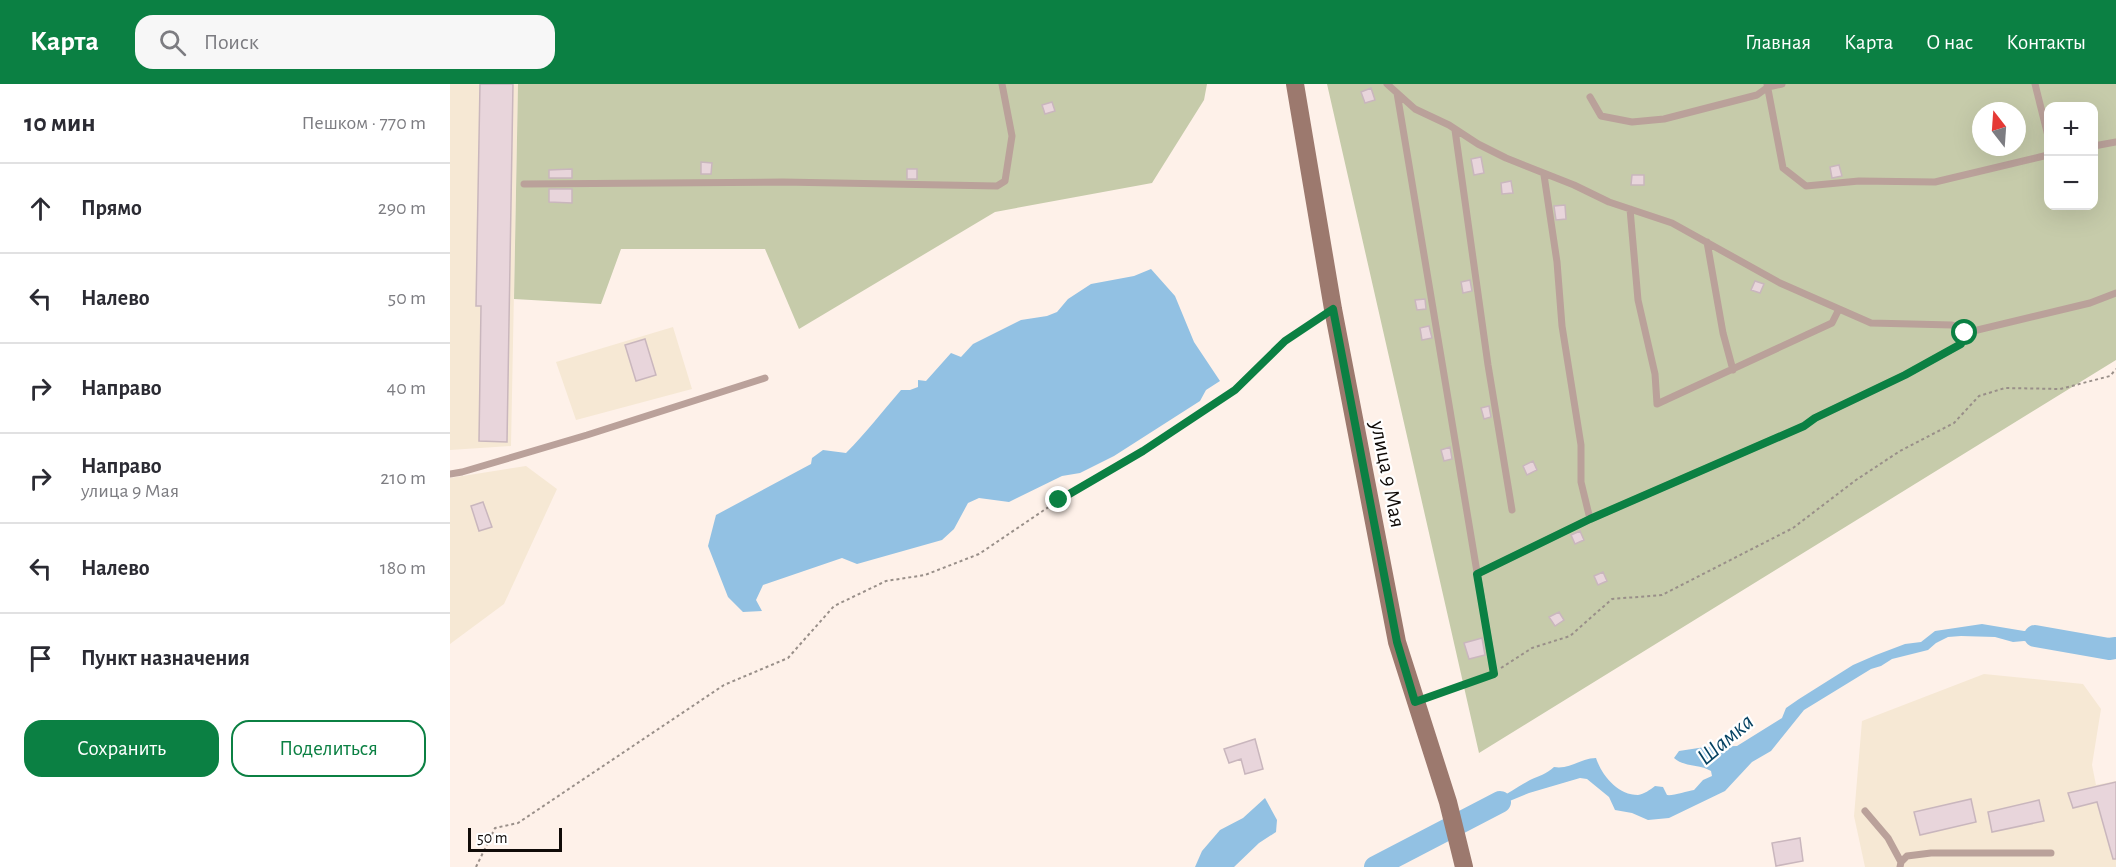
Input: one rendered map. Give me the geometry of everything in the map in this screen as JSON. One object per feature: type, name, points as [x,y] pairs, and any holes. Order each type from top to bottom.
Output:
[{"type":"main road","name":"улица 9 Мая","points":[[1295,84],[1333,309],[1397,642],[1448,802],[1464,867]]},
{"type":"lane","points":[[524,184],[783,182],[997,186],[1005,181],[1012,136],[1002,84]]},
{"type":"lane","points":[[1387,84],[1414,109],[1478,144],[1544,175],[1672,223],[1780,283],[1871,323],[1952,325],[1965,333],[2090,303],[2116,293]]},
{"type":"lane","points":[[1590,96],[1601,116],[1632,122],[1674,116],[1757,95],[1768,86],[1782,84]]},
{"type":"lane","points":[[2035,84],[2044,117]]},
{"type":"lane","points":[[1768,86],[1783,168],[1806,186],[1859,181],[1935,182],[2045,156]]},
{"type":"lane","points":[[1397,93],[1494,674]]},
{"type":"lane","points":[[1455,130],[1488,364],[1512,510]]},
{"type":"lane","points":[[2098,145],[2116,142]]},
{"type":"lane","points":[[1544,175],[1557,262],[1562,326],[1581,445],[1581,482],[1590,519]]},
{"type":"lane","points":[[1630,209],[1638,300],[1655,374],[1658,404],[1832,323],[1839,309]]},
{"type":"lane","points":[[1707,242],[1723,333],[1733,370]]},
{"type":"lane","points":[[1477,574],[1590,519],[1804,426],[1815,418],[1905,375],[1961,344],[1965,333]]},
{"type":"lane","points":[[450,474],[587,435],[765,378]]},
{"type":"lane","points":[[1865,811],[1888,838],[1900,865],[1907,856],[1931,853],[2051,853]]},
{"type":"path","points":[[476,867],[495,828],[518,823],[724,685],[788,658],[834,606],[886,581],[925,575],[979,554],[1059,500],[1143,451],[1235,390],[1285,341],[1333,309]]},
{"type":"path","points":[[1415,702],[1494,674],[1532,648],[1570,636],[1612,599],[1662,595],[1793,528],[1856,480],[1900,451],[1954,423],[1979,396],[2005,388],[2060,389],[2110,376],[2116,369]]},
{"type":"shaded area","points":[[450,84],[518,84],[511,446],[450,450]]},
{"type":"shaded area","points":[[673,327],[692,389],[576,420],[556,362]]},
{"type":"shaded area","points":[[526,466],[557,489],[504,604],[450,644],[450,478]]},
{"type":"shaded area","points":[[1984,674],[2083,684],[2101,709],[2092,765],[2096,785],[2116,781],[2116,867],[1865,867],[1854,816],[1862,721]]},
{"type":"green space","points":[[518,84],[1207,84],[1204,100],[1152,183],[995,212],[799,329],[765,249],[621,249],[601,304],[514,299]]},
{"type":"green space","points":[[1327,84],[2116,84],[2116,360],[1479,753]]},
{"type":"water","points":[[1151,269],[1175,296],[1194,342],[1220,381],[1206,390],[1200,401],[1114,456],[1080,473],[1062,476],[1009,502],[979,498],[968,503],[954,529],[942,540],[857,564],[842,558],[763,585],[756,600],[762,611],[743,612],[728,597],[708,546],[716,515],[811,464],[812,458],[823,450],[846,453],[901,390],[918,387],[918,380],[926,381],[951,353],[961,357],[973,344],[1021,320],[1057,312],[1068,299],[1091,284],[1134,276]]},
{"type":"water","points":[[1982,624],[2024,631],[2041,631],[2066,638],[2062,644],[2052,645],[2024,641],[2013,642],[1995,637],[1948,637],[1928,650],[1892,659],[1871,669],[1804,710],[1771,751],[1752,762],[1725,791],[1669,818],[1648,820],[1632,813],[1615,810],[1609,797],[1587,779],[1580,778],[1529,793],[1495,807],[1473,821],[1471,811],[1494,801],[1554,767],[1565,767],[1596,758],[1607,778],[1624,792],[1638,795],[1655,786],[1663,787],[1667,795],[1694,790],[1703,780],[1712,776],[1711,771],[1678,761],[1674,758],[1679,751],[1737,746],[1782,718],[1786,708],[1853,665],[1905,644],[1921,642],[1935,631]]},
{"type":"water","points":[[1265,798],[1277,820],[1276,832],[1259,843],[1234,867],[1195,867],[1202,851],[1220,830],[1243,818]]},
{"type":"building","points":[[480,84],[513,84],[507,442],[479,441],[481,306],[476,306]]},
{"type":"building","points":[[1371,88],[1375,100],[1365,103],[1361,92]]},
{"type":"building","points":[[1052,102],[1055,111],[1045,114],[1042,105]]},
{"type":"building","points":[[1481,157],[1484,173],[1474,175],[1471,159]]},
{"type":"building","points":[[701,162],[712,163],[711,174],[701,174]]},
{"type":"building","points":[[1839,165],[1842,176],[1832,178],[1830,167]]},
{"type":"building","points":[[572,169],[572,178],[549,178],[549,170]]},
{"type":"building","points":[[907,169],[917,169],[917,179],[907,179]]},
{"type":"building","points":[[1632,175],[1644,175],[1644,185],[1631,185]]},
{"type":"building","points":[[1511,181],[1513,193],[1502,194],[1501,183]]},
{"type":"building","points":[[549,189],[572,189],[572,203],[549,202]]},
{"type":"building","points":[[1565,205],[1566,219],[1556,220],[1554,206]]},
{"type":"building","points":[[1470,280],[1472,291],[1463,293],[1461,282]]},
{"type":"building","points":[[1755,281],[1764,284],[1760,293],[1751,290]]},
{"type":"building","points":[[1425,299],[1426,309],[1417,310],[1415,300]]},
{"type":"building","points":[[1429,326],[1432,338],[1422,340],[1420,328]]},
{"type":"building","points":[[645,339],[656,375],[636,381],[625,345]]},
{"type":"building","points":[[1489,406],[1491,417],[1484,419],[1481,408]]},
{"type":"building","points":[[1450,447],[1452,459],[1444,461],[1441,450]]},
{"type":"building","points":[[1533,461],[1537,470],[1527,475],[1523,466]]},
{"type":"building","points":[[483,502],[492,527],[479,531],[471,506]]},
{"type":"building","points":[[1580,531],[1584,540],[1575,544],[1571,535]]},
{"type":"building","points":[[1603,572],[1607,581],[1598,585],[1594,576]]},
{"type":"building","points":[[1559,612],[1564,620],[1555,626],[1549,617]]},
{"type":"building","points":[[1482,638],[1485,655],[1469,659],[1464,643]]},
{"type":"building","points":[[1255,739],[1263,769],[1245,774],[1241,759],[1229,763],[1224,749]]},
{"type":"building","points":[[2116,782],[2116,859],[2113,859],[2097,802],[2073,808],[2068,793]]},
{"type":"building","points":[[1971,799],[1976,822],[1920,835],[1914,812]]},
{"type":"building","points":[[2039,800],[2044,821],[1992,832],[1988,812]]},
{"type":"building","points":[[1800,838],[1803,861],[1776,866],[1772,843]]},
{"type":"waterway","name":"Шамка","points":[[2035,636],[2109,649],[2116,648]]},
{"type":"waterway","name":"Шамка","points":[[1375,867],[1500,802]]},
{"type":"route","points":[[1059,500],[1143,451],[1235,390],[1285,341],[1333,309],[1397,642],[1415,702],[1494,674],[1477,574],[1590,519],[1804,426],[1815,418],[1905,375],[1961,344],[1965,333]]}]
